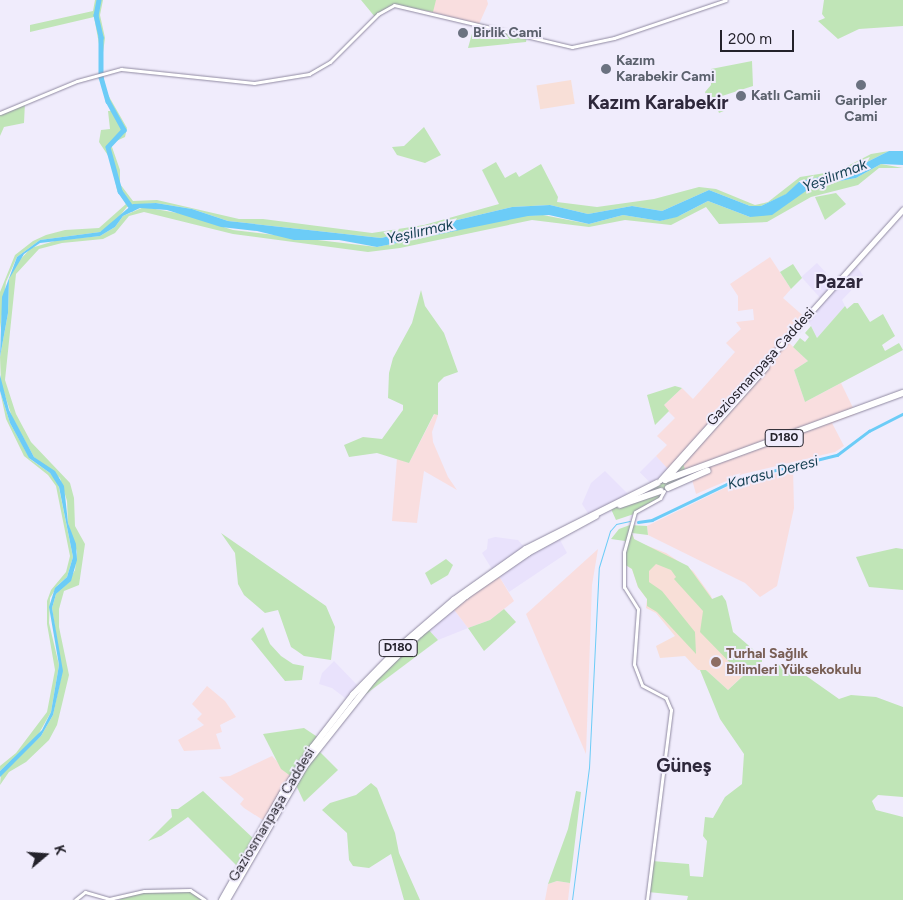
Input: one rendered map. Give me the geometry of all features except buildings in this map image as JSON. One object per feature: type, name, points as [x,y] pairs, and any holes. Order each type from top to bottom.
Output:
[{"type":"highway","name":"D180","points":[[660,481],[903,395]]},
{"type":"highway","name":"D180","points":[[664,490],[903,395]]},
{"type":"highway","points":[[660,481],[664,490]]},
{"type":"highway","points":[[660,481],[664,490]]},
{"type":"highway","name":"Gaziosmanpaşa Caddesi","points":[[222,900],[282,794],[313,747],[353,695],[404,642],[458,596],[526,549],[660,481]]},
{"type":"highway","name":"Gaziosmanpaşa Caddesi","points":[[227,900],[316,750],[357,698],[407,646],[461,600],[528,553],[616,507],[664,490]]},
{"type":"main road","name":"Gaziosmanpaşa Caddesi","points":[[660,481],[903,211]]},
{"type":"street","points":[[0,113],[106,71],[134,68],[254,83],[304,76],[330,62],[378,14],[391,6],[404,5],[572,46],[614,38],[726,0]]},
{"type":"street","points":[[648,900],[671,710],[666,698],[642,685],[633,661],[638,610],[624,583],[625,544],[632,518],[640,508],[660,498],[664,490]]},
{"type":"street","points":[[75,900],[85,892],[109,899],[144,890],[190,890],[205,900]]},
{"type":"shaded area","points":[[424,0],[487,0],[488,4],[479,24],[422,10]]},
{"type":"shaded area","points":[[571,80],[575,104],[540,109],[536,85]]},
{"type":"shaded area","points":[[770,257],[791,289],[783,298],[808,320],[788,342],[808,361],[794,370],[805,402],[841,383],[856,414],[832,423],[844,446],[835,452],[743,474],[696,494],[690,472],[668,469],[656,456],[667,445],[657,436],[675,418],[663,406],[682,388],[693,399],[735,352],[726,343],[741,329],[736,322],[754,320],[753,309],[738,311],[738,296],[730,284]]},
{"type":"shaded area","points":[[817,263],[836,284],[820,298],[801,277]]},
{"type":"shaded area","points":[[856,265],[864,277],[842,300],[845,306],[817,338],[808,320]]},
{"type":"shaded area","points":[[435,413],[438,415],[432,432],[433,442],[448,477],[457,490],[424,471],[417,523],[392,521],[397,458],[409,463]]},
{"type":"shaded area","points":[[656,456],[669,469],[652,485],[640,472]]},
{"type":"shaded area","points":[[793,469],[794,508],[777,586],[760,597],[745,583],[648,535],[647,526],[729,486]]},
{"type":"shaded area","points":[[605,471],[630,496],[589,515],[582,504],[591,483]]},
{"type":"shaded area","points":[[632,533],[635,541],[666,553],[693,571],[711,596],[716,609],[755,664],[728,690],[706,670],[698,670],[685,656],[660,658],[656,646],[675,636],[656,613],[646,608],[647,599],[638,587],[632,569],[624,564]]},
{"type":"shaded area","points":[[558,536],[567,553],[509,592],[497,573]]},
{"type":"shaded area","points":[[495,537],[518,540],[526,549],[493,571],[482,553],[487,549],[488,539]]},
{"type":"shaded area","points":[[598,549],[592,585],[586,754],[526,614]]},
{"type":"shaded area","points":[[497,573],[514,601],[490,620],[468,628],[452,607]]},
{"type":"shaded area","points":[[452,607],[468,628],[438,640],[427,628]]},
{"type":"shaded area","points":[[334,661],[360,688],[349,701],[332,688],[319,684],[322,673]]},
{"type":"shaded area","points":[[207,686],[225,701],[236,717],[220,725],[222,732],[216,734],[221,749],[184,751],[178,740],[204,725],[197,719],[202,714],[192,704]]},
{"type":"shaded area","points":[[272,756],[292,777],[266,822],[244,808],[240,804],[244,799],[219,777],[230,776]]},
{"type":"shaded area","points":[[557,881],[570,883],[568,900],[545,900],[548,884]]},
{"type":"green space","points":[[95,0],[103,0],[100,15],[105,38],[101,67],[107,93],[127,128],[125,137],[112,143],[112,147],[120,170],[120,184],[133,201],[157,200],[239,219],[263,219],[372,233],[424,225],[499,204],[482,170],[496,162],[505,178],[516,172],[519,177],[541,164],[558,197],[557,202],[597,207],[654,199],[699,187],[716,189],[755,205],[768,202],[800,177],[838,171],[871,154],[889,151],[847,172],[800,181],[787,194],[761,206],[750,206],[709,190],[662,211],[632,206],[588,214],[550,205],[512,207],[381,238],[228,221],[192,209],[156,203],[134,205],[127,207],[114,223],[100,232],[40,240],[17,257],[6,282],[0,330],[0,292],[15,255],[33,241],[46,235],[65,230],[99,228],[126,204],[117,190],[111,160],[99,142],[101,130],[110,129],[108,111],[111,111],[99,78],[99,44],[94,17],[30,32],[30,25],[93,11]]},
{"type":"green space","points":[[361,0],[436,0],[433,12],[394,5],[375,17]]},
{"type":"green space","points":[[824,0],[903,0],[903,26],[859,29],[838,39],[818,21],[825,18],[822,14]]},
{"type":"green space","points":[[475,23],[527,36],[526,42],[468,48]]},
{"type":"green space","points":[[752,61],[753,86],[722,96],[726,110],[719,113],[715,102],[709,104],[705,92],[711,85],[711,69]]},
{"type":"green space","points":[[25,102],[24,123],[4,127],[0,136],[0,113]]},
{"type":"green space","points":[[424,127],[441,155],[425,163],[397,155],[392,147],[404,146]]},
{"type":"green space","points":[[881,164],[903,168],[879,168],[858,185],[811,197],[767,222],[719,224],[706,207],[671,225],[625,220],[589,227],[532,220],[400,248],[368,252],[233,234],[144,212],[129,216],[115,233],[103,239],[62,243],[39,249],[16,274],[5,380],[16,414],[31,442],[70,483],[74,498],[75,526],[85,544],[79,585],[64,591],[59,609],[59,627],[69,675],[57,725],[49,740],[26,762],[9,772],[0,785],[1,773],[41,736],[53,715],[62,673],[52,608],[56,594],[68,583],[75,570],[77,552],[68,523],[67,501],[60,478],[34,457],[12,417],[1,383],[0,357],[8,313],[9,279],[15,265],[31,248],[58,240],[100,236],[115,227],[123,216],[144,207],[183,214],[233,230],[377,247],[523,216],[543,215],[589,224],[623,215],[660,221],[681,215],[708,201],[750,217],[791,200],[813,186],[856,178]]},
{"type":"green space","points":[[836,193],[846,204],[825,220],[815,197]]},
{"type":"green space","points":[[793,264],[802,278],[791,289],[780,272]]},
{"type":"green space","points":[[421,290],[425,306],[444,333],[458,372],[444,377],[438,383],[438,415],[434,414],[409,463],[377,453],[349,457],[344,445],[363,437],[382,439],[403,410],[403,405],[388,398],[389,373],[393,358],[412,323]]},
{"type":"green space","points":[[854,303],[858,303],[870,322],[883,314],[895,336],[882,345],[885,351],[899,343],[903,350],[805,402],[794,370],[808,361],[793,347],[800,338],[805,342],[809,337],[805,333],[811,326],[817,338],[845,306],[847,309]]},
{"type":"green space","points":[[675,386],[682,388],[664,405],[669,411],[655,425],[647,395]]},
{"type":"green space","points":[[0,391],[10,423],[30,459],[50,473],[58,483],[73,557],[67,577],[58,585],[50,598],[49,623],[59,665],[51,712],[38,735],[0,771],[0,766],[16,753],[47,712],[55,670],[47,624],[47,601],[51,590],[66,572],[70,556],[56,486],[48,475],[24,456],[6,419]]},
{"type":"green space","points":[[682,460],[686,473],[701,469],[702,473],[668,488],[660,498],[640,508],[634,514],[616,520],[611,509],[657,483]]},
{"type":"green space","points":[[630,525],[647,526],[648,535],[632,533],[634,539],[688,566],[712,599],[722,595],[726,601],[733,632],[762,657],[762,667],[778,664],[795,668],[839,699],[851,695],[876,697],[903,707],[903,797],[878,795],[872,801],[876,810],[903,817],[903,900],[687,900],[688,896],[648,892],[652,861],[689,864],[690,876],[703,877],[707,841],[703,836],[705,817],[713,818],[725,797],[742,784],[744,754],[720,719],[700,670],[706,670],[728,690],[743,676],[700,632],[703,611],[674,579],[676,577],[671,570],[656,564],[649,571],[649,582],[662,591],[695,632],[696,654],[657,612],[647,606],[647,599],[638,587],[632,569],[624,564],[625,541],[611,539],[619,529]]},
{"type":"green space","points":[[221,533],[326,606],[335,627],[331,660],[304,656],[291,647],[278,610],[265,613],[244,595],[238,584],[235,553]]},
{"type":"green space","points":[[896,548],[903,549],[903,590],[869,587],[856,557]]},
{"type":"green space","points":[[446,559],[453,565],[448,575],[431,585],[425,573]]},
{"type":"green space","points":[[504,609],[516,622],[484,651],[468,628],[490,620]]},
{"type":"green space","points":[[263,627],[270,644],[281,656],[293,664],[304,666],[302,680],[285,681],[251,639]]},
{"type":"green space","points":[[427,628],[438,640],[362,697],[373,680]]},
{"type":"green space","points":[[304,728],[319,738],[292,777],[281,769],[263,734]]},
{"type":"green space","points":[[317,749],[338,770],[304,802],[296,785]]},
{"type":"green space","points":[[371,783],[377,788],[395,833],[399,853],[420,900],[404,900],[391,854],[369,868],[353,866],[349,860],[347,833],[322,810],[330,803],[356,795]]},
{"type":"green space","points":[[203,791],[255,840],[239,868],[188,817],[161,836],[148,841],[172,817],[171,809],[178,809]]},
{"type":"green space","points":[[576,791],[581,792],[570,883],[557,881],[548,884],[568,829]]},
{"type":"green space","points":[[190,890],[205,900],[120,900],[118,897],[155,891]]},
{"type":"water","name":"Yeşilırmak","points":[[889,151],[903,151],[903,165],[881,164],[856,178],[813,186],[772,215],[750,217],[708,201],[677,217],[660,221],[623,215],[589,224],[549,215],[528,216],[377,247],[339,240],[294,240],[257,231],[221,227],[167,210],[140,208],[123,216],[115,227],[100,236],[40,243],[24,254],[9,279],[8,313],[0,357],[2,297],[17,257],[40,240],[100,232],[133,204],[156,203],[192,209],[228,221],[381,238],[512,207],[550,205],[588,214],[632,206],[662,211],[709,190],[750,206],[761,206],[786,194],[800,181],[847,172]]},
{"type":"water","points":[[0,375],[9,410],[34,457],[55,471],[64,486],[68,523],[76,544],[77,560],[71,581],[56,594],[52,608],[63,671],[53,715],[41,736],[0,777],[0,771],[42,730],[51,712],[59,665],[49,607],[55,588],[67,577],[73,557],[59,487],[50,473],[29,458],[10,423],[0,391]]},
{"type":"waterway","points":[[99,0],[96,15],[101,37],[101,77],[108,101],[124,130],[108,147],[120,191],[132,208]]},
{"type":"waterway","name":"Karasu Deresi","points":[[638,522],[652,520],[735,480],[837,455],[869,431],[903,414]]},
{"type":"waterway","points":[[572,900],[589,768],[599,567],[610,531],[616,524],[630,521]]},
{"type":"place","name":"Birlik Cami","points":[[463,33]]},
{"type":"place","name":"Kazım Karabekir Cami","points":[[606,69]]},
{"type":"place","name":"Garipler Cami","points":[[861,85]]},
{"type":"place","name":"Katlı Camii","points":[[741,96]]},
{"type":"place","name":"Turhal Sağlık Bilimleri Yüksekokulu","points":[[716,662]]},
{"type":"district","name":"Kazım Karabekir","points":[[658,103]]},
{"type":"district","name":"Pazar","points":[[839,282]]},
{"type":"district","name":"Güneş","points":[[684,766]]}]
